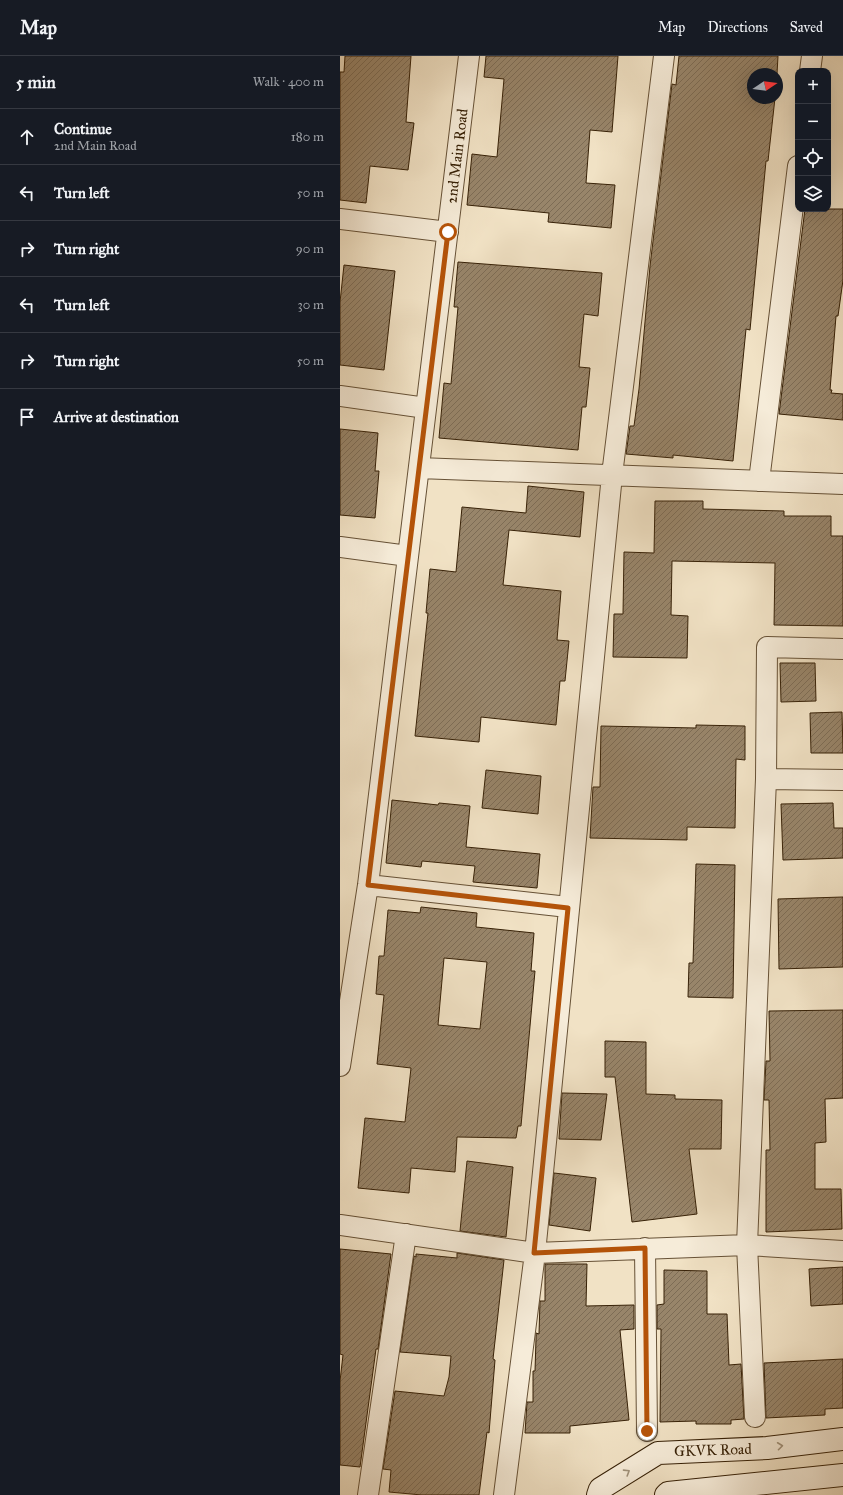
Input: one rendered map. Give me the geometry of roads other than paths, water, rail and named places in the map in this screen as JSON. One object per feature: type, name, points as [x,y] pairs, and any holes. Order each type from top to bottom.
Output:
[{"type":"main road","name":"GKVK Road","points":[[598,1495],[600,1489],[658,1453],[766,1448],[843,1438]]},
{"type":"main road","points":[[666,1495],[668,1493],[843,1475]]},
{"type":"street","name":"2nd Main Road","points":[[340,1066],[368,885],[469,56]]},
{"type":"street","points":[[504,1495],[534,1253],[612,475],[664,56]]},
{"type":"street","points":[[810,68],[812,56]]},
{"type":"street","points":[[759,481],[797,176]]},
{"type":"street","points":[[340,218],[448,232]]},
{"type":"street","points":[[340,396],[426,408]]},
{"type":"street","points":[[419,468],[843,484]]},
{"type":"street","points":[[340,547],[408,556]]},
{"type":"street","points":[[755,1417],[747,1245],[766,779],[767,647],[843,649]]},
{"type":"street","points":[[766,779],[843,780]]},
{"type":"street","points":[[368,885],[568,908]]},
{"type":"street","points":[[340,1226],[534,1253],[747,1245],[843,1251]]},
{"type":"street","points":[[368,1495],[406,1234]]},
{"type":"street","points":[[645,1248],[647,1431]]}]
